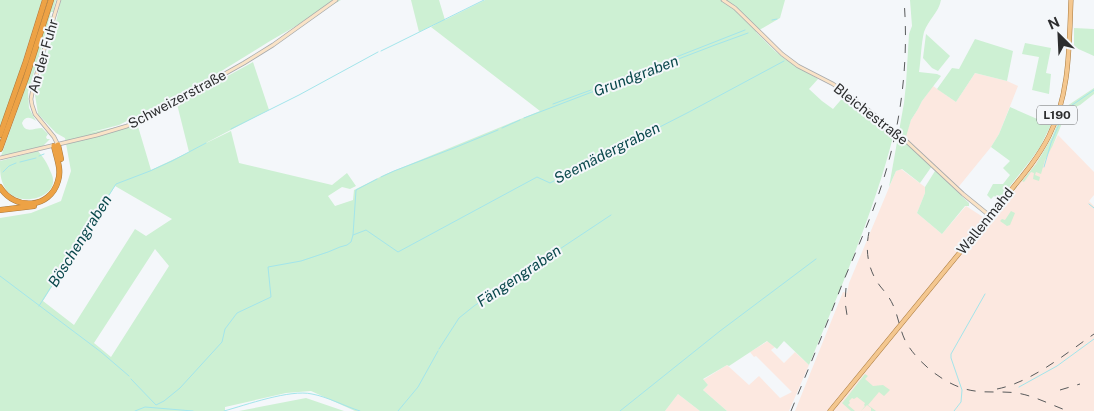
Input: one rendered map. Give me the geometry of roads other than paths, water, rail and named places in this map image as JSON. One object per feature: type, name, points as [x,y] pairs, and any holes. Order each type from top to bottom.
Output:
[{"type":"highway","points":[[0,135],[45,0]]},
{"type":"highway","points":[[0,149],[29,70],[50,0]]},
{"type":"highway","points":[[0,157],[3,142]]},
{"type":"highway","points":[[0,187],[9,197],[19,202],[31,204],[48,196],[56,187],[59,177],[56,145]]},
{"type":"highway","points":[[0,210],[36,206],[53,196],[60,184],[63,172],[56,145]]},
{"type":"main road","name":"An der Fuhr","points":[[56,145],[52,135],[35,114],[31,99],[59,0]]},
{"type":"main road","name":"Schweizerstraße","points":[[0,157],[118,129],[171,104],[259,54],[336,0]]},
{"type":"main road","name":"Bleichestraße","points":[[723,0],[735,8],[786,58],[833,84],[904,139],[956,188],[990,216]]},
{"type":"main road","name":"Wallenmahd","points":[[830,411],[1040,152],[1055,123],[1063,97],[1068,68],[1071,0]]},
{"type":"waterway","points":[[381,51],[484,0]]},
{"type":"waterway","name":"Grundgraben","points":[[772,20],[777,19]]},
{"type":"waterway","name":"Grundgraben","points":[[666,61],[745,30]]},
{"type":"waterway","name":"Grundgraben","points":[[524,118],[748,33]]},
{"type":"waterway","name":"Böschengraben","points":[[231,129],[378,52]]},
{"type":"waterway","name":"Seemädergraben","points":[[353,235],[366,230],[398,252],[537,177],[550,183],[784,61]]},
{"type":"waterway","name":"Grundgraben","points":[[614,81],[652,67]]},
{"type":"waterway","name":"Grundgraben","points":[[595,88],[611,82]]},
{"type":"waterway","name":"Grundgraben","points":[[553,104],[591,90]]},
{"type":"waterway","points":[[1044,167],[1051,143],[1065,110],[1094,90]]},
{"type":"waterway","name":"Grundgraben","points":[[502,128],[520,120]]},
{"type":"waterway","name":"Grundgraben","points":[[381,177],[498,130]]},
{"type":"waterway","name":"Böschengraben","points":[[39,306],[116,184],[172,161],[206,143]]},
{"type":"waterway","points":[[39,156],[44,154]]},
{"type":"waterway","points":[[20,162],[36,158]]},
{"type":"waterway","points":[[3,172],[9,166],[16,163]]},
{"type":"waterway","points":[[131,379],[156,405],[180,388],[222,342],[225,329],[237,313],[271,297],[268,267],[301,261],[351,242],[356,190],[377,179]]},
{"type":"waterway","points":[[1089,204],[1094,208]]},
{"type":"waterway","name":"Fängengraben","points":[[439,349],[459,318],[474,306],[611,215]]},
{"type":"waterway","points":[[620,411],[720,331],[816,259]]},
{"type":"waterway","points":[[0,276],[101,352],[129,376]]},
{"type":"waterway","points":[[954,411],[961,402],[962,390],[951,354],[985,294]]},
{"type":"waterway","points":[[1019,387],[1057,366],[1094,339]]},
{"type":"waterway","name":"Fängengraben","points":[[398,411],[418,387],[438,351]]},
{"type":"waterway","points":[[224,411],[268,398],[303,393],[324,397],[360,411]]},
{"type":"waterway","points":[[135,411],[145,407],[193,411]]},
{"type":"railway","points":[[791,411],[868,223],[889,162],[902,93],[905,47],[904,0]]},
{"type":"railway","points":[[869,232],[867,246],[870,267],[876,280],[892,302],[907,344],[928,368],[946,381],[965,389],[980,392],[1024,394],[1068,411]]},
{"type":"railway","points":[[846,288],[845,302],[847,315]]},
{"type":"railway","points":[[997,389],[1035,374],[1094,334]]},
{"type":"railway","points":[[1060,390],[1080,384]]}]
